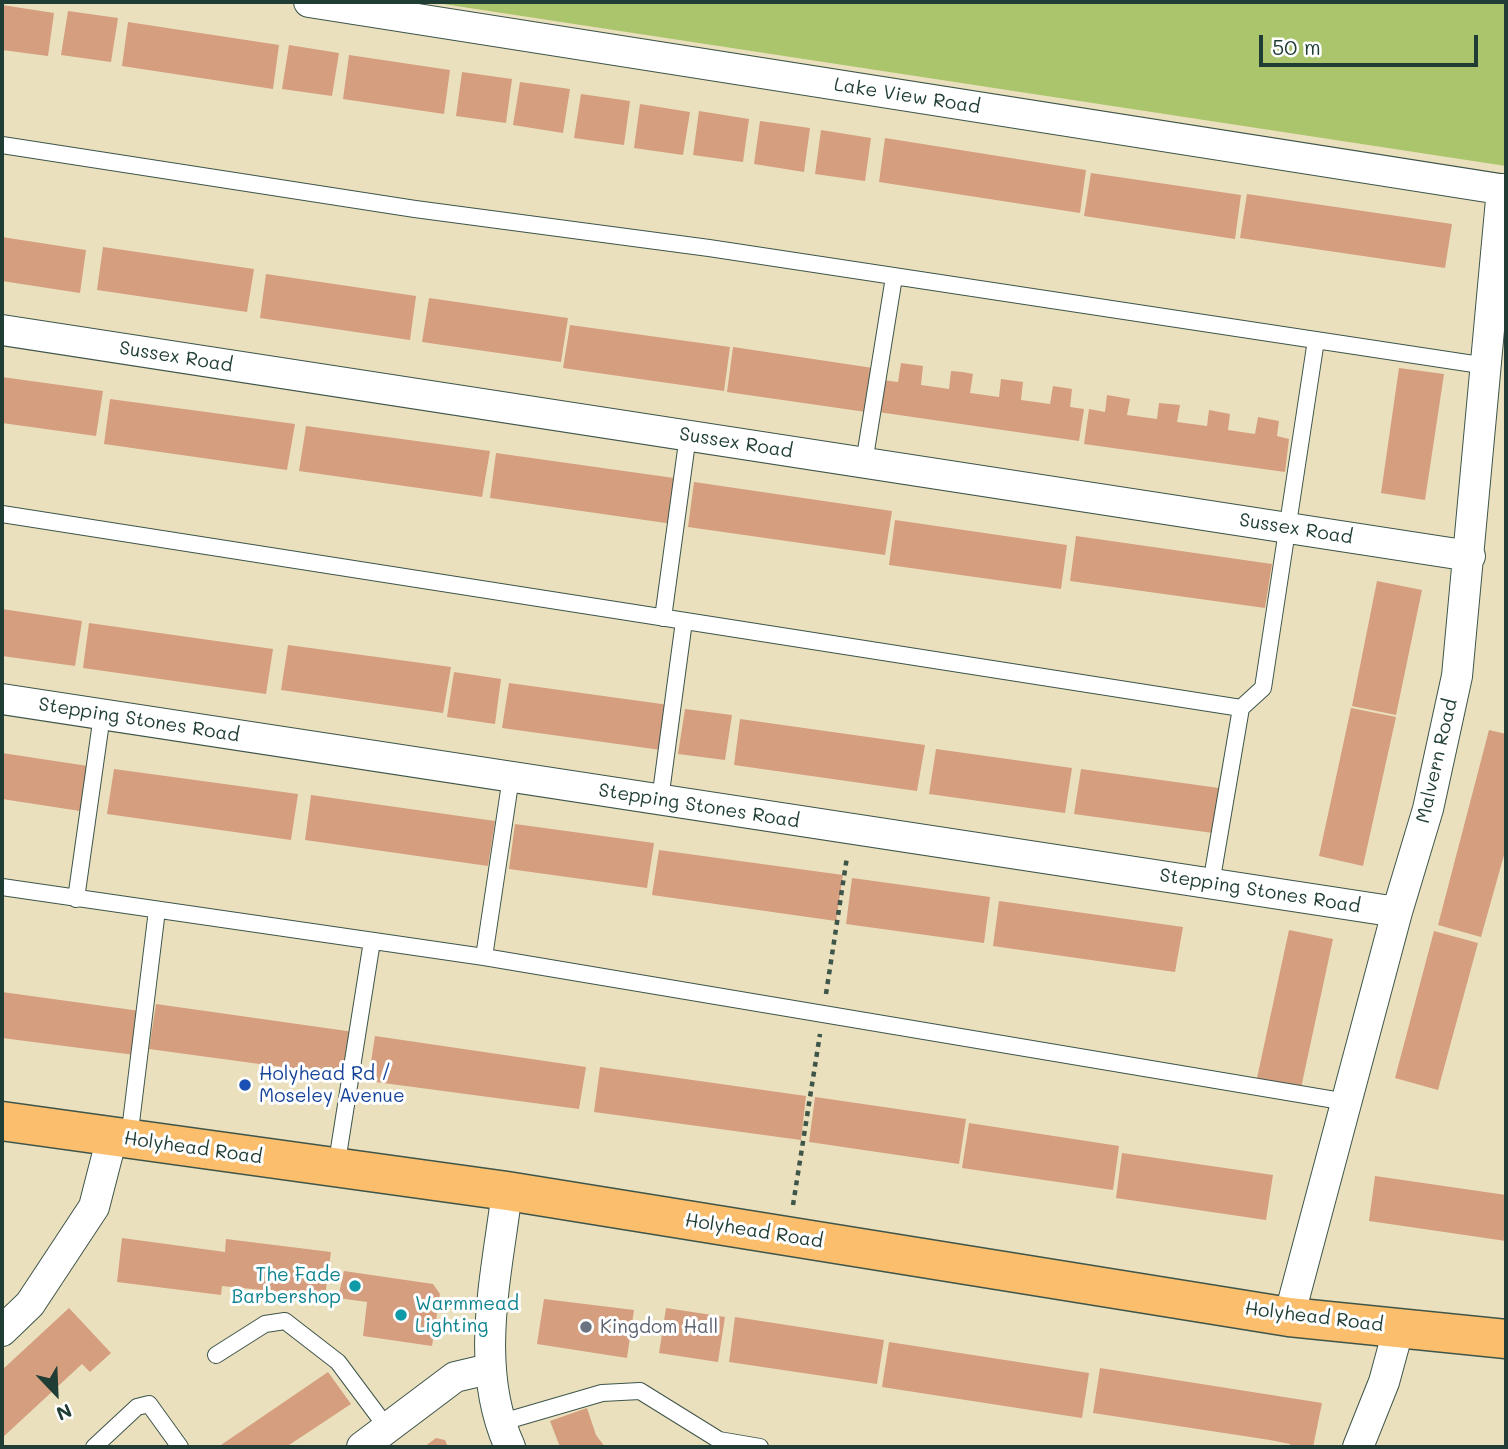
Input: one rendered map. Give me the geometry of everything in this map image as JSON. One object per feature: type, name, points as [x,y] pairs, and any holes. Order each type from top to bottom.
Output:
[{"type":"highway","name":"Holyhead Road","points":[[2,1121],[507,1191],[1289,1317],[1506,1339]]},
{"type":"street","name":"Lake View Road","points":[[309,2],[1504,190]]},
{"type":"street","name":"Malvern Road","points":[[1289,1317],[1397,912],[1428,809],[1457,676],[1504,190]]},
{"type":"street","name":"Sussex Road","points":[[2,330],[1470,556]]},
{"type":"street","name":"Stepping Stones Road","points":[[2,699],[1397,912]]},
{"type":"street","points":[[2,1331],[30,1304],[94,1207],[121,1138]]},
{"type":"street","points":[[504,1435],[489,1369],[492,1310],[507,1191]]},
{"type":"street","points":[[1358,1447],[1384,1382],[1399,1327]]},
{"type":"street","points":[[362,1447],[455,1377],[489,1369]]},
{"type":"lane","points":[[2,145],[415,209],[894,277],[1486,366]]},
{"type":"lane","points":[[864,463],[894,277]]},
{"type":"lane","points":[[1211,884],[1241,708],[1263,688],[1316,340]]},
{"type":"lane","points":[[663,618],[688,435]]},
{"type":"lane","points":[[2,514],[1241,708]]},
{"type":"lane","points":[[660,800],[684,621]]},
{"type":"lane","points":[[76,899],[102,715]]},
{"type":"lane","points":[[484,957],[511,777]]},
{"type":"lane","points":[[2,887],[484,957],[1347,1101]]},
{"type":"lane","points":[[121,1138],[157,910]]},
{"type":"lane","points":[[336,1168],[372,941]]},
{"type":"lane","points":[[216,1355],[265,1324],[285,1321],[338,1362]]},
{"type":"lane","points":[[330,1342],[338,1362],[388,1429]]},
{"type":"lane","points":[[504,1435],[602,1393],[640,1391],[719,1440],[760,1447]]},
{"type":"lane","points":[[93,1447],[137,1407],[149,1404],[180,1447]]},
{"type":"green space","points":[[430,2],[1506,2],[1506,166]]},
{"type":"building","points":[[2,5],[54,13],[48,56],[2,50]]},
{"type":"building","points":[[68,11],[118,18],[111,62],[61,55]]},
{"type":"building","points":[[128,22],[279,45],[273,89],[122,66]]},
{"type":"building","points":[[289,45],[339,53],[332,96],[282,89]]},
{"type":"building","points":[[349,55],[450,70],[444,114],[343,99]]},
{"type":"building","points":[[462,72],[512,79],[506,123],[456,116]]},
{"type":"building","points":[[520,82],[570,89],[563,133],[513,125]]},
{"type":"building","points":[[581,94],[630,101],[624,145],[574,138]]},
{"type":"building","points":[[640,104],[690,112],[683,155],[634,148]]},
{"type":"building","points":[[699,111],[749,119],[743,162],[693,155]]},
{"type":"building","points":[[760,121],[810,128],[804,172],[754,164]]},
{"type":"building","points":[[821,130],[871,138],[865,181],[815,174]]},
{"type":"building","points":[[885,138],[1086,170],[1080,213],[879,182]]},
{"type":"building","points":[[1091,173],[1241,195],[1235,239],[1084,216]]},
{"type":"building","points":[[1247,194],[1452,224],[1445,268],[1240,238]]},
{"type":"building","points":[[2,237],[86,250],[80,293],[2,281]]},
{"type":"building","points":[[103,247],[254,269],[247,312],[97,290]]},
{"type":"building","points":[[266,274],[416,296],[410,340],[260,318]]},
{"type":"building","points":[[429,298],[568,318],[561,362],[422,342]]},
{"type":"building","points":[[570,325],[730,347],[724,391],[563,368]]},
{"type":"building","points":[[733,347],[873,368],[866,412],[727,392]]},
{"type":"building","points":[[901,363],[923,366],[921,385],[949,389],[951,371],[973,374],[970,393],[999,397],[1001,379],[1023,382],[1021,400],[1050,404],[1053,386],[1072,389],[1070,407],[1084,409],[1079,441],[878,412],[883,380],[898,382]]},
{"type":"building","points":[[1399,368],[1444,374],[1425,500],[1381,493]]},
{"type":"building","points":[[2,377],[103,391],[96,436],[2,423]]},
{"type":"building","points":[[1107,395],[1130,399],[1127,415],[1157,419],[1159,403],[1180,405],[1177,422],[1207,426],[1209,410],[1230,414],[1228,430],[1255,434],[1258,417],[1279,421],[1277,436],[1289,439],[1285,472],[1084,444],[1089,409],[1105,412]]},
{"type":"building","points":[[110,399],[295,424],[287,470],[104,444]]},
{"type":"building","points":[[306,426],[490,451],[482,497],[299,471]]},
{"type":"building","points":[[496,453],[681,479],[673,524],[490,498]]},
{"type":"building","points":[[694,482],[892,511],[885,555],[688,527]]},
{"type":"building","points":[[895,520],[1067,545],[1061,589],[889,565]]},
{"type":"building","points":[[1076,536],[1272,564],[1265,608],[1070,581]]},
{"type":"building","points":[[1377,581],[1422,590],[1396,715],[1352,706]]},
{"type":"building","points":[[2,609],[82,621],[75,666],[2,656]]},
{"type":"building","points":[[89,623],[273,649],[266,694],[83,668]]},
{"type":"building","points":[[288,645],[451,667],[443,713],[281,690]]},
{"type":"building","points":[[454,672],[501,679],[495,724],[447,717]]},
{"type":"building","points":[[509,683],[669,705],[661,750],[502,728]]},
{"type":"building","points":[[1351,708],[1396,717],[1363,866],[1319,856]]},
{"type":"building","points":[[685,709],[732,715],[725,760],[678,754]]},
{"type":"building","points":[[740,719],[925,745],[917,791],[734,765]]},
{"type":"building","points":[[1489,730],[1506,734],[1506,848],[1481,937],[1438,925]]},
{"type":"building","points":[[936,749],[1072,768],[1065,813],[929,794]]},
{"type":"building","points":[[2,753],[88,766],[80,811],[2,799]]},
{"type":"building","points":[[114,769],[298,794],[291,840],[107,814]]},
{"type":"building","points":[[1081,769],[1219,788],[1213,833],[1074,814]]},
{"type":"building","points":[[311,795],[495,821],[488,866],[305,840]]},
{"type":"building","points":[[515,824],[654,843],[647,888],[509,869]]},
{"type":"building","points":[[659,850],[843,875],[836,921],[652,895]]},
{"type":"building","points":[[852,878],[990,897],[984,943],[846,924]]},
{"type":"building","points":[[999,901],[1183,927],[1175,972],[993,946]]},
{"type":"building","points":[[1289,930],[1333,939],[1301,1088],[1257,1078]]},
{"type":"building","points":[[1434,931],[1478,943],[1438,1090],[1395,1078]]},
{"type":"building","points":[[2,992],[140,1011],[135,1055],[2,1038]]},
{"type":"building","points":[[156,1004],[354,1032],[348,1076],[149,1049]]},
{"type":"building","points":[[375,1036],[586,1067],[579,1109],[368,1081]]},
{"type":"building","points":[[600,1067],[806,1096],[801,1140],[594,1112]]},
{"type":"building","points":[[815,1097],[966,1119],[959,1164],[809,1142]]},
{"type":"building","points":[[969,1123],[1119,1146],[1113,1190],[962,1168]]},
{"type":"building","points":[[1122,1153],[1273,1175],[1266,1220],[1116,1198]]},
{"type":"building","points":[[1375,1176],[1506,1195],[1506,1241],[1369,1221]]},
{"type":"building","points":[[122,1238],[225,1252],[226,1239],[331,1252],[325,1296],[222,1286],[221,1295],[117,1282]]},
{"type":"building","name":"Warmmead Lighting","points":[[344,1271],[433,1284],[440,1294],[432,1346],[363,1336],[367,1302],[338,1298]]},
{"type":"building","name":"Kingdom Hall","points":[[544,1299],[634,1310],[627,1358],[537,1344]]},
{"type":"building","points":[[69,1308],[111,1353],[90,1372],[82,1364],[2,1438],[2,1370]]},
{"type":"building","points":[[666,1308],[725,1317],[718,1362],[659,1353]]},
{"type":"building","points":[[735,1317],[884,1340],[877,1384],[729,1362]]},
{"type":"building","points":[[889,1342],[1089,1373],[1082,1418],[882,1387]]},
{"type":"building","points":[[1100,1368],[1322,1403],[1313,1447],[1290,1447],[1290,1444],[1270,1440],[1093,1413]]},
{"type":"building","points":[[328,1372],[351,1404],[286,1447],[218,1447]]},
{"type":"building","points":[[587,1408],[596,1435],[605,1447],[560,1447],[550,1421]]},
{"type":"building","points":[[436,1438],[445,1440],[448,1447],[424,1447]]},
{"type":"place","name":"Holyhead Rd / Moseley Avenue","points":[[245,1085]]},
{"type":"place","name":"The Fade Barbershop","points":[[355,1286]]},
{"type":"place","name":"Warmmead Lighting","points":[[401,1315]]},
{"type":"place","name":"Kingdom Hall","points":[[586,1327]]}]
